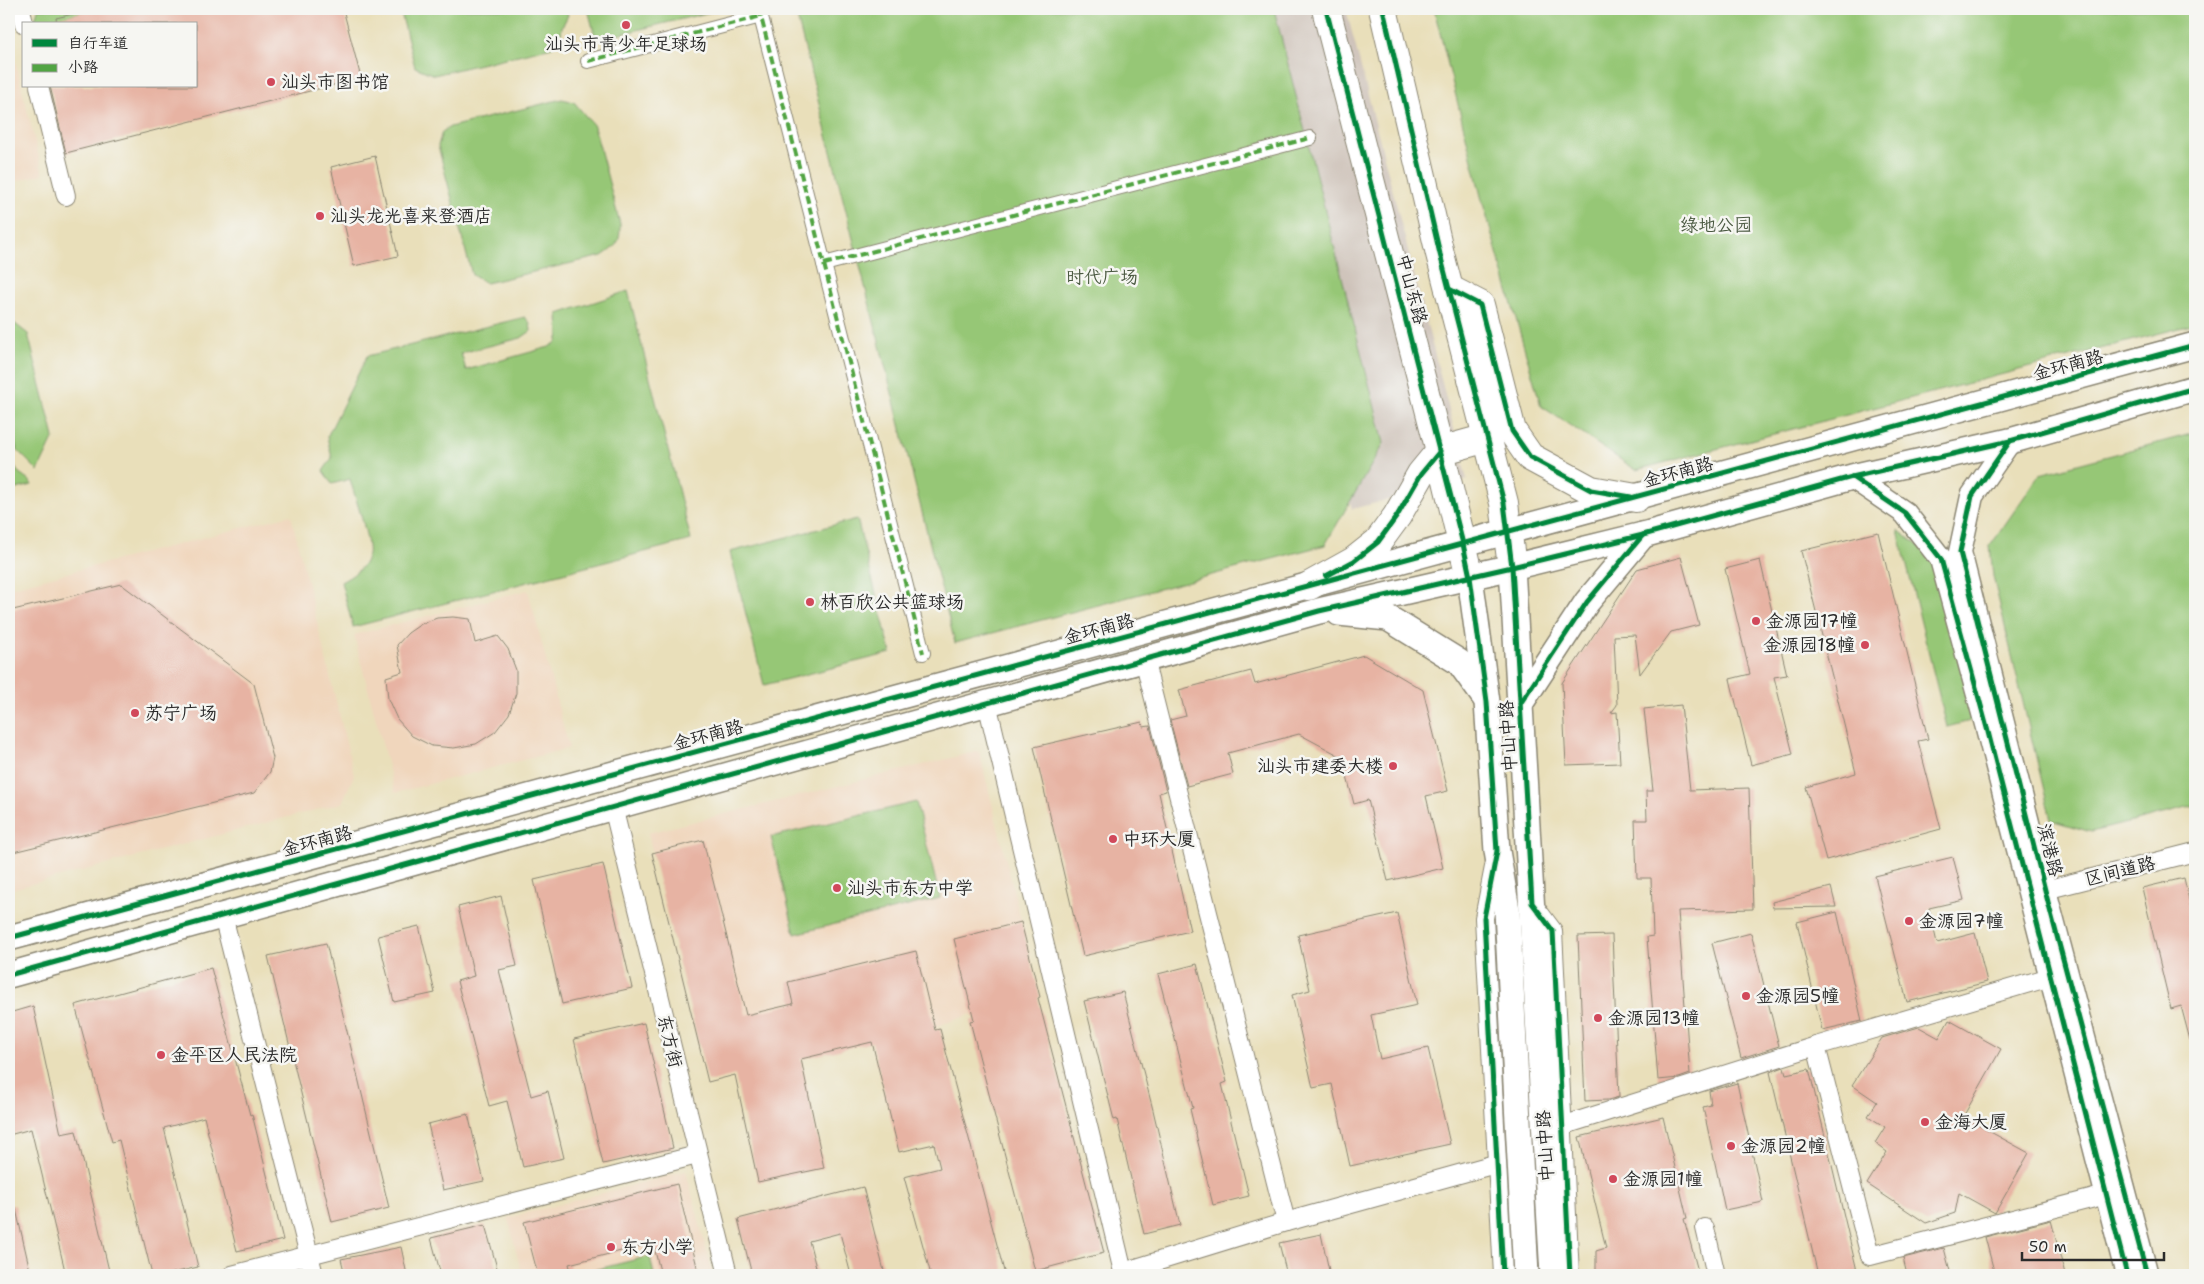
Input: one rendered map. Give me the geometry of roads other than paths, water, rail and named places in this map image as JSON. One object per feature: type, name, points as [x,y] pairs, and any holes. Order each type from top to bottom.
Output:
[{"type":"main road","name":"中山东路","points":[[1326,9],[1440,451],[1470,577]]},
{"type":"main road","name":"中山东路","points":[[1383,9],[1449,290],[1504,502],[1512,568]]},
{"type":"main road","points":[[1449,290],[1480,305],[1512,431],[1530,457],[1591,490],[1636,498]]},
{"type":"main road","name":"金环南路","points":[[9,938],[1508,533],[2195,345]]},
{"type":"main road","points":[[9,975],[1319,611],[1512,568],[1643,535],[1852,477],[2010,441],[2195,388]]},
{"type":"main road","points":[[1309,586],[1354,561],[1378,542],[1421,474],[1440,451],[1487,438]]},
{"type":"main road","points":[[1520,704],[1588,602],[1643,535]]},
{"type":"main road","name":"中山中路","points":[[1512,568],[1536,983],[1554,1128],[1549,1209],[1553,1275]]},
{"type":"main road","name":"中山中路","points":[[1470,577],[1487,702],[1497,852],[1507,910],[1526,1275]]},
{"type":"main road","points":[[1319,611],[1388,618],[1459,662],[1487,702]]},
{"type":"street","points":[[21,9],[24,22]]},
{"type":"street","points":[[588,61],[760,13],[923,653]]},
{"type":"street","points":[[40,88],[66,196]]},
{"type":"street","points":[[824,264],[1310,138]]},
{"type":"street","name":"滨港路","points":[[2010,441],[1972,496],[1960,552],[2045,890],[2147,1275]]},
{"type":"street","name":"滨港路","points":[[1852,477],[1905,513],[1941,559],[2127,1275]]},
{"type":"street","points":[[1144,660],[1286,1222]]},
{"type":"street","points":[[987,703],[1118,1273],[1286,1222],[1495,1164]]},
{"type":"street","name":"东方街","points":[[613,807],[728,1275]]},
{"type":"street","points":[[1497,852],[1484,918],[1495,1164],[1503,1275]]},
{"type":"street","name":"区间道路","points":[[2045,890],[2195,852]]},
{"type":"street","points":[[1532,903],[1553,931],[1555,998],[1554,1128],[1568,1230],[1570,1275]]},
{"type":"street","points":[[223,916],[314,1275]]},
{"type":"street","points":[[1554,1128],[1816,1046],[2050,978]]},
{"type":"street","points":[[1536,983],[1555,998]]},
{"type":"street","points":[[1488,991],[1511,1005]]},
{"type":"street","points":[[1816,1046],[1870,1256],[2106,1196]]},
{"type":"street","points":[[232,1275],[697,1155]]},
{"type":"street","points":[[1498,1208],[1523,1232]]},
{"type":"street","points":[[1549,1209],[1568,1230]]},
{"type":"street","points":[[1705,1228],[1716,1275]]},
{"type":"place","name":"汕头市青少年足球场","points":[[626,25]]},
{"type":"place","name":"汕头市图书馆","points":[[271,82]]},
{"type":"place","name":"汕头龙光喜来登酒店","points":[[320,216]]},
{"type":"place","name":"林百欣公共篮球场","points":[[810,602]]},
{"type":"place","name":"金源园17幢","points":[[1756,621]]},
{"type":"place","name":"金源园18幢","points":[[1865,645]]},
{"type":"place","name":"苏宁广场","points":[[135,713]]},
{"type":"place","name":"汕头市建委大楼","points":[[1393,766]]},
{"type":"place","name":"中环大厦","points":[[1113,839]]},
{"type":"place","name":"汕头市东方中学","points":[[837,888]]},
{"type":"place","name":"金源园7幢","points":[[1909,921]]},
{"type":"place","name":"金源园5幢","points":[[1746,996]]},
{"type":"place","name":"金源园13幢","points":[[1598,1018]]},
{"type":"place","name":"金平区人民法院","points":[[161,1055]]},
{"type":"place","name":"金海大厦","points":[[1925,1122]]},
{"type":"place","name":"金源园2幢","points":[[1731,1146]]},
{"type":"place","name":"金源园1幢","points":[[1613,1179]]},
{"type":"place","name":"东方小学","points":[[611,1247]]},
{"type":"park label","name":"绿地公园","points":[[1716,225]]},
{"type":"park label","name":"时代广场","points":[[1102,277]]}]
